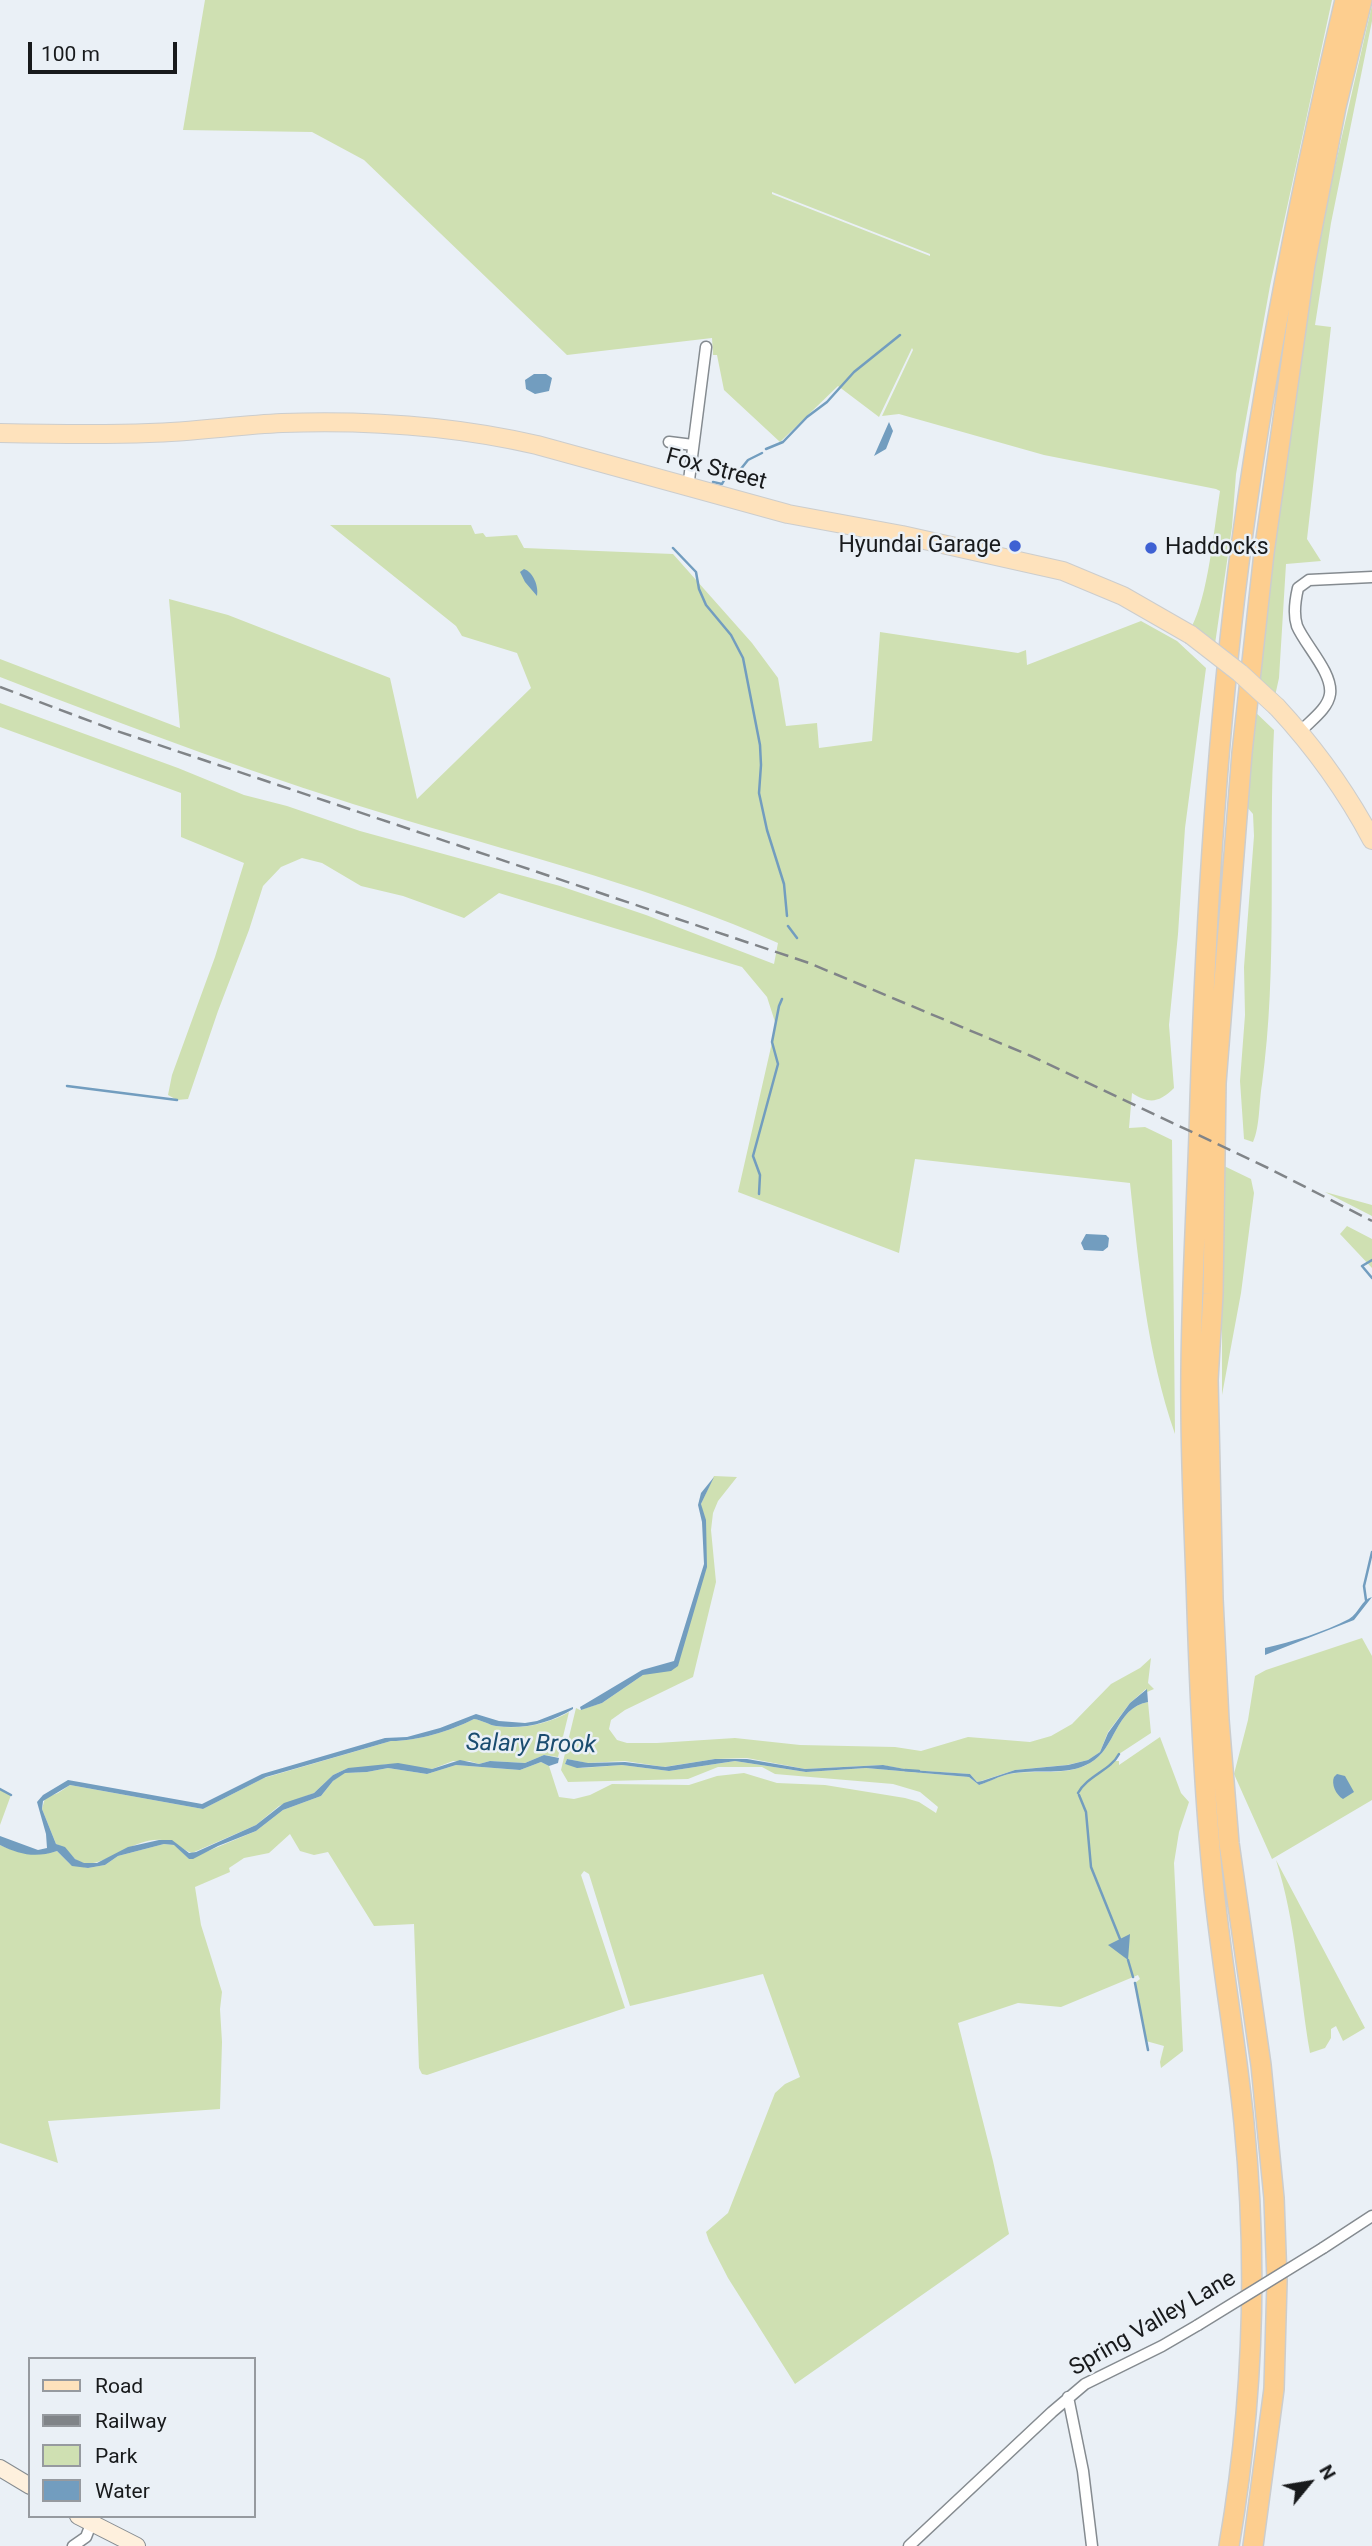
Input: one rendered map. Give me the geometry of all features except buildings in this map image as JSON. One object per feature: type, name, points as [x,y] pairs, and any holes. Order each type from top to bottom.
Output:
[{"type":"highway","points":[[1229,2546],[1247,2407],[1252,2344],[1252,2273],[1250,2196],[1243,2119],[1213,1883],[1197,1617],[1191,1400],[1203,998],[1218,757],[1235,593],[1257,434],[1287,264],[1316,122],[1345,0]]},
{"type":"highway","points":[[1253,2546],[1274,2389],[1277,2281],[1274,2198],[1261,2065],[1228,1843],[1216,1653],[1208,1380],[1213,1294],[1216,1083],[1242,753],[1264,553],[1305,265],[1336,107],[1362,0]]},
{"type":"main road","name":"Fox Street","points":[[0,433],[152,433],[324,422],[435,429],[528,443],[689,479],[788,514],[902,535],[1063,571],[1122,596],[1191,635],[1240,673],[1300,732],[1340,785],[1372,840]]},
{"type":"street","points":[[689,479],[706,346]]},
{"type":"street","points":[[669,442],[693,445]]},
{"type":"street","points":[[1300,732],[1325,706],[1330,695],[1330,682],[1297,625],[1294,612],[1298,588],[1309,580],[1372,577]]},
{"type":"street","name":"Spring Valley Lane","points":[[909,2546],[1068,2397],[1098,2376],[1147,2354],[1198,2325],[1372,2216]]},
{"type":"street","points":[[1068,2397],[1083,2471],[1092,2546]]},
{"type":"street","points":[[0,2468],[28,2485]]},
{"type":"street","points":[[73,2546],[86,2537],[85,2520],[137,2546]]},
{"type":"green space","points":[[205,0],[1332,0],[1270,286],[1236,474],[1232,527],[1215,644],[1191,628],[1202,599],[1210,562],[1220,491],[1216,489],[1044,455],[899,414],[882,416],[912,348],[879,417],[838,386],[780,442],[724,390],[717,355],[713,355],[712,338],[567,355],[364,160],[312,132],[183,130]],"holes":[[[772,192],[930,254],[930,256]]]},
{"type":"green space","points":[[1372,5],[1372,21],[1331,223],[1315,325],[1331,327],[1307,539],[1321,561],[1286,564],[1279,678],[1275,696],[1249,670],[1306,293]]},
{"type":"green space","points":[[330,525],[471,525],[475,534],[483,533],[486,537],[517,535],[524,548],[673,554],[752,643],[778,678],[786,726],[817,723],[819,748],[872,741],[880,632],[1018,653],[1026,650],[1027,665],[1141,621],[1177,641],[1206,668],[1185,828],[1169,1025],[1174,1088],[1164,1097],[1154,1100],[1132,1093],[1129,1128],[1145,1127],[1172,1140],[1175,1434],[1157,1373],[1151,1341],[1130,1183],[915,1159],[899,1253],[738,1192],[776,1025],[767,997],[742,967],[499,893],[464,918],[403,896],[361,886],[322,863],[302,858],[281,867],[263,886],[188,1099],[177,1100],[168,1095],[172,1075],[215,957],[244,863],[181,837],[181,793],[0,727],[0,703],[244,795],[287,806],[360,831],[560,886],[646,915],[774,964],[778,943],[733,924],[594,875],[303,788],[0,677],[0,659],[180,728],[169,599],[228,615],[390,678],[417,799],[531,688],[517,653],[462,636],[456,626]]},
{"type":"green space","points":[[1251,708],[1274,730],[1270,996],[1258,1122],[1253,1142],[1244,1139],[1240,1081],[1245,1015],[1244,967],[1254,836],[1253,814],[1247,807]]},
{"type":"green space","points":[[1222,1165],[1251,1179],[1254,1193],[1241,1293],[1222,1395]]},
{"type":"green space","points":[[1325,1192],[1372,1205],[1372,1216]]},
{"type":"green space","points":[[1347,1226],[1372,1239],[1372,1268],[1340,1234]]},
{"type":"green space","points":[[714,1476],[737,1477],[718,1501],[713,1513],[711,1530],[716,1582],[693,1677],[625,1710],[611,1720],[609,1729],[617,1740],[627,1743],[657,1743],[735,1738],[800,1745],[895,1747],[921,1751],[968,1737],[1030,1742],[1051,1736],[1072,1724],[1111,1684],[1140,1668],[1151,1658],[1148,1683],[1154,1689],[1147,1692],[1146,1689],[1130,1703],[1108,1732],[1100,1752],[1088,1760],[1067,1765],[1015,1770],[977,1782],[970,1774],[909,1770],[882,1765],[805,1769],[747,1758],[715,1759],[664,1767],[625,1761],[587,1763],[567,1759],[565,1764],[582,1768],[622,1765],[669,1771],[735,1761],[806,1772],[866,1768],[969,1777],[979,1785],[1009,1774],[1071,1770],[1090,1763],[1099,1757],[1129,1712],[1148,1702],[1151,1733],[1119,1754],[1115,1761],[1119,1761],[1119,1765],[1160,1737],[1181,1793],[1189,1802],[1179,1832],[1174,1863],[1183,2051],[1161,2068],[1164,2046],[1146,2041],[1135,1983],[1140,1979],[1138,1975],[1061,2007],[1018,2003],[958,2023],[1009,2234],[795,2384],[728,2278],[706,2232],[728,2213],[775,2093],[785,2084],[800,2077],[763,1974],[630,2006],[589,1874],[584,1871],[581,1875],[625,2008],[427,2075],[422,2074],[419,2068],[414,1924],[374,1926],[328,1852],[314,1855],[300,1851],[290,1834],[269,1853],[244,1858],[229,1868],[230,1872],[195,1887],[201,1925],[222,1992],[220,2109],[48,2121],[58,2163],[0,2143],[0,1845],[28,1853],[57,1851],[70,1864],[88,1868],[105,1865],[118,1856],[164,1844],[175,1845],[189,1859],[256,1831],[283,1810],[321,1796],[343,1773],[388,1768],[427,1774],[456,1765],[520,1770],[541,1762],[549,1766],[559,1797],[574,1799],[590,1795],[612,1784],[689,1785],[717,1776],[744,1773],[777,1783],[825,1785],[905,1798],[919,1802],[936,1813],[938,1807],[920,1792],[893,1784],[775,1774],[762,1767],[718,1767],[688,1779],[568,1782],[561,1770],[576,1708],[580,1710],[602,1703],[643,1675],[677,1661],[706,1566],[701,1504]]},
{"type":"green space","points":[[1362,1638],[1372,1656],[1372,1800],[1272,1859],[1234,1774],[1248,1720],[1255,1676]]},
{"type":"green space","points":[[569,1712],[558,1757],[544,1755],[525,1763],[490,1761],[479,1764],[453,1761],[432,1769],[387,1764],[348,1768],[333,1775],[314,1793],[279,1806],[256,1825],[192,1853],[167,1841],[151,1840],[101,1861],[83,1863],[56,1844],[42,1809],[45,1798],[70,1785],[203,1809],[264,1778],[391,1741],[434,1735],[474,1719],[496,1726],[524,1726],[543,1723]]},
{"type":"green space","points":[[0,1789],[11,1795],[0,1825]]},
{"type":"green space","points":[[1276,1860],[1365,2028],[1343,2041],[1336,2026],[1331,2029],[1331,2038],[1325,2048],[1310,2053],[1293,1931]]},
{"type":"water","points":[[534,374],[546,374],[552,378],[549,391],[535,394],[526,389],[525,380]]},
{"type":"water","points":[[889,422],[893,431],[886,449],[874,456]]},
{"type":"water","points":[[524,569],[535,580],[537,596],[520,572]]},
{"type":"water","points":[[1086,1234],[1106,1235],[1109,1238],[1108,1247],[1103,1251],[1084,1250],[1081,1243]]},
{"type":"water","points":[[714,1477],[701,1504],[706,1520],[707,1567],[678,1666],[671,1671],[643,1675],[602,1703],[581,1710],[580,1707],[642,1670],[674,1661],[704,1564],[702,1522],[698,1505],[701,1493]]},
{"type":"water","points":[[1372,1597],[1354,1620],[1265,1655],[1265,1648],[1308,1636],[1349,1619]]},
{"type":"water","points":[[1147,1689],[1148,1702],[1129,1712],[1099,1757],[1090,1763],[1071,1770],[1019,1772],[979,1785],[969,1777],[866,1768],[806,1772],[735,1761],[669,1771],[622,1765],[577,1768],[565,1764],[567,1759],[588,1763],[625,1762],[665,1767],[715,1759],[747,1759],[805,1769],[883,1765],[910,1770],[970,1774],[977,1782],[1015,1770],[1068,1765],[1088,1760],[1100,1752],[1108,1733],[1130,1703]]},
{"type":"water","points":[[573,1707],[564,1714],[536,1724],[506,1727],[474,1719],[434,1734],[391,1741],[266,1777],[203,1809],[70,1785],[43,1801],[42,1809],[56,1844],[65,1847],[75,1859],[84,1863],[97,1863],[128,1847],[159,1840],[172,1840],[189,1853],[196,1852],[256,1825],[284,1803],[314,1793],[333,1775],[348,1768],[398,1763],[432,1769],[460,1760],[479,1764],[490,1761],[525,1763],[544,1755],[559,1758],[558,1763],[549,1766],[541,1762],[520,1770],[456,1765],[427,1774],[388,1768],[345,1773],[333,1781],[321,1796],[283,1810],[256,1831],[193,1859],[189,1859],[174,1845],[164,1844],[118,1856],[105,1865],[88,1868],[72,1866],[57,1851],[28,1854],[0,1845],[0,1836],[38,1850],[47,1848],[37,1802],[43,1795],[68,1780],[202,1804],[262,1774],[385,1738],[407,1737],[440,1728],[476,1714],[499,1721],[525,1723]]},
{"type":"water","points":[[1337,1774],[1345,1776],[1354,1792],[1343,1799],[1334,1786],[1333,1780]]},
{"type":"water","points":[[1130,1934],[1128,1960],[1108,1945]]},
{"type":"waterway","points":[[766,449],[783,442],[807,417],[827,402],[854,372],[900,335]]},
{"type":"waterway","points":[[713,482],[722,484],[727,475],[740,470],[748,460],[762,453]]},
{"type":"waterway","points":[[673,548],[696,572],[706,605],[731,635],[743,658],[760,745],[759,793],[784,884],[787,916]]},
{"type":"waterway","points":[[788,926],[797,938]]},
{"type":"waterway","points":[[759,1194],[760,1175],[753,1156],[778,1064],[772,1042],[782,999]]},
{"type":"waterway","points":[[67,1086],[177,1100]]},
{"type":"waterway","name":"Salary Brook","points":[[1372,1260],[1362,1266],[1372,1278]]},
{"type":"waterway","name":"Salary Brook","points":[[1366,1600],[1364,1586],[1372,1552]]},
{"type":"waterway","points":[[1078,1793],[1119,1754]]},
{"type":"waterway","name":"Salary Brook","points":[[905,1770],[919,1771]]},
{"type":"waterway","points":[[0,1789],[11,1795]]},
{"type":"waterway","points":[[1079,1795],[1086,1812],[1091,1867],[1120,1939]]},
{"type":"waterway","points":[[1128,1960],[1133,1977]]},
{"type":"waterway","points":[[1135,1983],[1148,2050]]},
{"type":"railway","points":[[0,687],[111,729],[809,963],[1031,1056],[1268,1168],[1372,1221]]},
{"type":"place","name":"Hyundai Garage","points":[[1015,546]]},
{"type":"place","name":"Haddocks","points":[[1151,548]]}]
